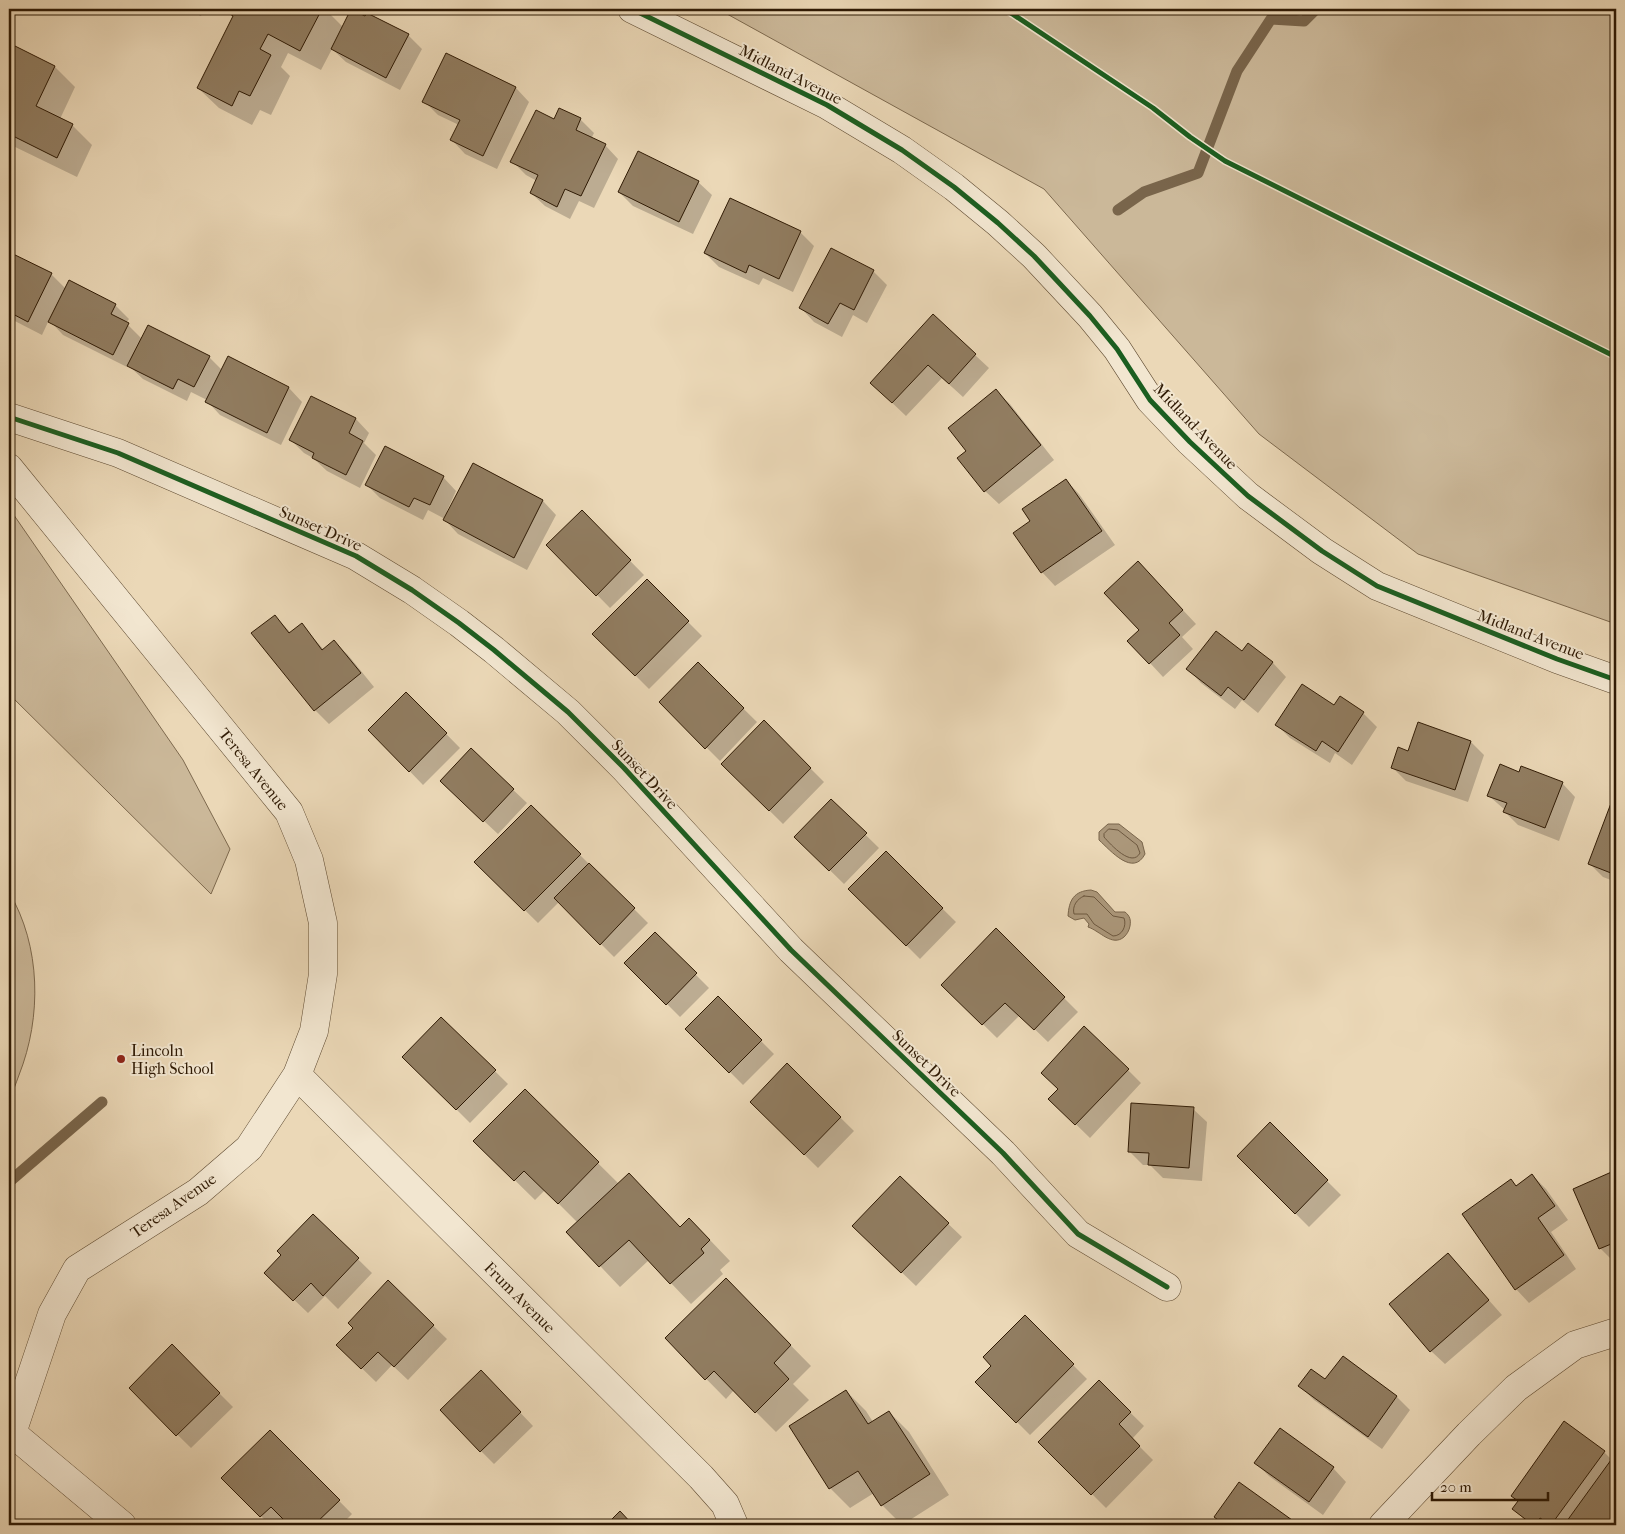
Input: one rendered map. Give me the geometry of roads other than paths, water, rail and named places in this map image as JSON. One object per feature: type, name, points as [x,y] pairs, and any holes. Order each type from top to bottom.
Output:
[{"type":"street","name":"Midland Avenue","points":[[632,9],[827,105],[902,150],[954,186],[1034,256],[1090,316],[1117,349],[1150,400],[1190,442],[1248,496],[1322,551],[1377,586],[1557,659],[1616,680]]},
{"type":"street","name":"Sunset Drive","points":[[9,416],[118,453],[356,556],[412,590],[459,623],[568,712],[624,768],[791,950],[1003,1153],[1078,1234],[1167,1287]]},
{"type":"street","name":"Teresa Avenue","points":[[9,468],[289,812],[309,860],[323,923],[324,974],[314,1031],[297,1075],[249,1148],[198,1192],[77,1269],[52,1314],[10,1435]]},
{"type":"street","name":"Frum Avenue","points":[[297,1075],[701,1477],[725,1504],[734,1525]]},
{"type":"street","points":[[1395,1522],[1469,1434],[1516,1388],[1575,1345],[1616,1332]]},
{"type":"street","points":[[10,1435],[122,1525]]},
{"type":"water","points":[[1108,824],[1119,824],[1142,842],[1145,854],[1140,860],[1128,863],[1099,840],[1099,832]]},
{"type":"water","points":[[1091,890],[1097,892],[1115,912],[1125,912],[1128,915],[1130,926],[1128,932],[1120,940],[1110,939],[1088,927],[1089,924],[1084,918],[1075,920],[1068,916],[1071,901],[1074,897],[1080,892]]},
{"type":"waterway","points":[[1118,210],[1144,192],[1198,173],[1237,71],[1271,19],[1304,21],[1316,9]]},
{"type":"waterway","points":[[9,1182],[102,1102]]},
{"type":"place","name":"Lincoln High School","points":[[121,1059]]}]
